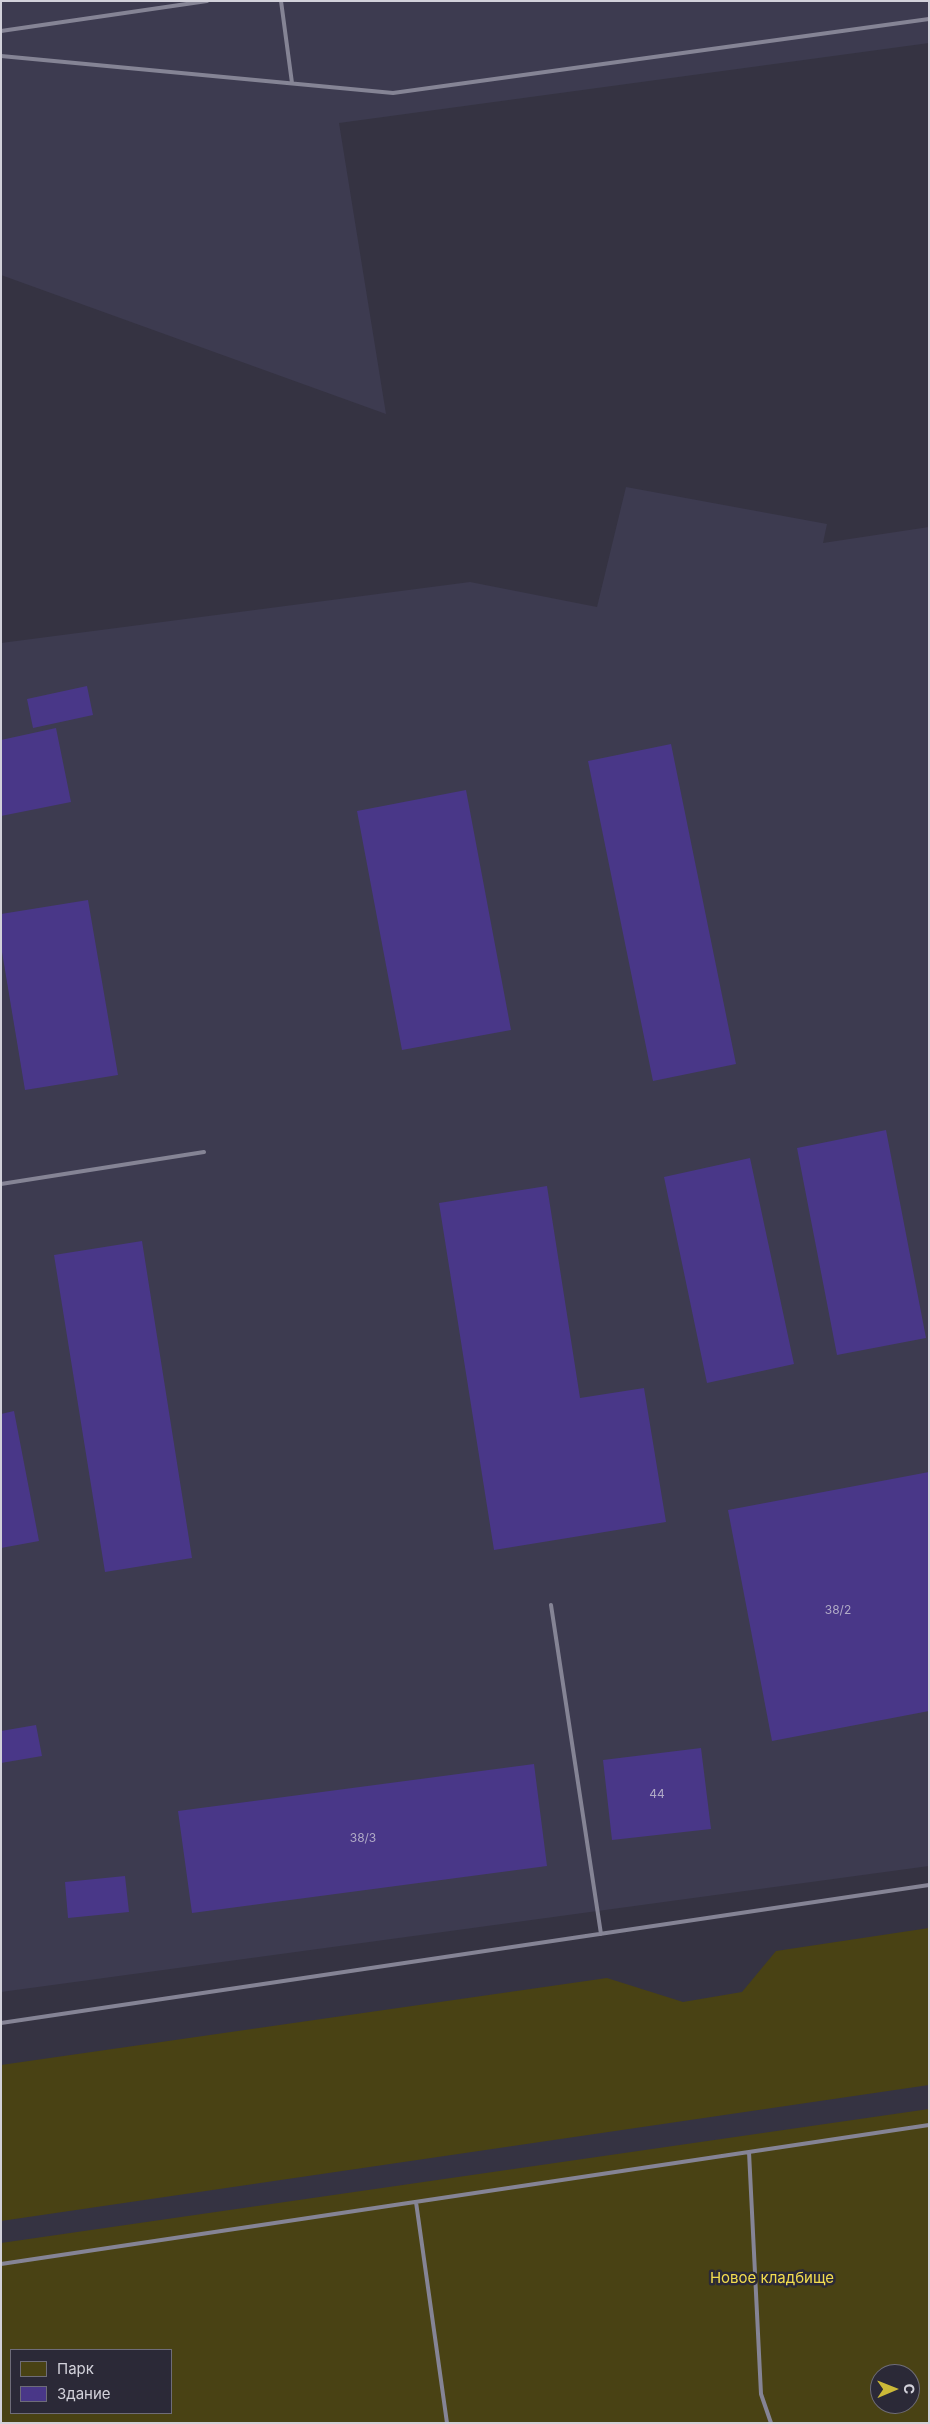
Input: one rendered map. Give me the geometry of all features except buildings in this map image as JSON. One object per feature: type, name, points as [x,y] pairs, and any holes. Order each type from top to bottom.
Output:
[{"type":"lane","points":[[1,31],[207,1]]},
{"type":"lane","points":[[281,1],[292,83]]},
{"type":"lane","points":[[1,56],[393,93],[929,19]]},
{"type":"lane","points":[[1,1184],[204,1152]]},
{"type":"lane","points":[[551,1605],[601,1934]]},
{"type":"lane","points":[[1,2023],[929,1885]]},
{"type":"lane","points":[[1,2264],[929,2125]]},
{"type":"lane","points":[[749,2152],[762,2394],[771,2423]]},
{"type":"lane","points":[[416,2202],[447,2423]]},
{"type":"shaded area","points":[[1,1],[929,1],[929,43],[339,123],[386,414],[1,275]]},
{"type":"shaded area","points":[[626,487],[827,524],[823,543],[929,527],[929,1866],[1,1992],[1,643],[470,582],[597,607]]},
{"type":"green space","points":[[929,1928],[929,2085],[1,2221],[1,2065],[607,1978],[683,2002],[742,1992],[776,1951]]},
{"type":"green space","name":"Новое кладбище","points":[[929,2109],[929,2423],[1,2423],[1,2243]]}]
